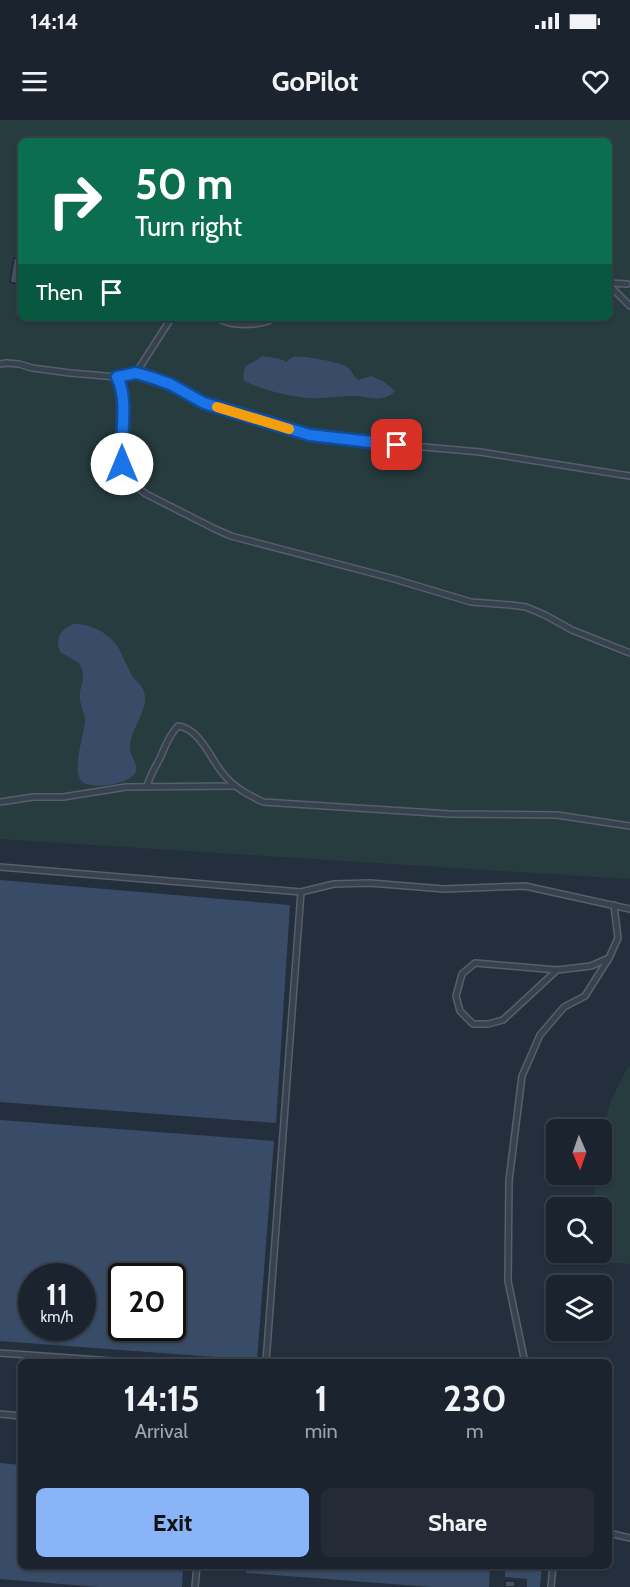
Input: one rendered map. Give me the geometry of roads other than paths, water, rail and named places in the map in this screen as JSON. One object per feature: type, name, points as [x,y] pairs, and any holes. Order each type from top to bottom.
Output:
[{"type":"lane","points":[[612,284],[629,283]]},
{"type":"lane","points":[[612,287],[630,306]]},
{"type":"lane","points":[[136,373],[169,321]]},
{"type":"lane","points":[[222,321],[261,324],[268,321]]},
{"type":"lane","points":[[0,364],[19,364],[70,374],[117,377],[136,373],[170,384],[204,403],[310,435],[480,452],[630,476]]},
{"type":"lane","points":[[117,377],[121,386],[122,398],[122,464],[138,488],[153,498],[215,529],[239,538],[391,578],[471,602],[526,607],[573,630],[630,653]]},
{"type":"lane","points":[[147,786],[165,743],[178,726],[184,727],[195,736],[209,751],[223,774],[235,786],[263,802],[450,814],[557,814],[630,826]]},
{"type":"lane","points":[[0,802],[26,798],[63,797],[116,788],[235,786]]},
{"type":"lane","points":[[0,867],[301,892],[334,884],[370,883],[444,889],[525,886],[630,909]]},
{"type":"lane","points":[[266,1359],[301,892]]},
{"type":"lane","points":[[525,1359],[508,1281],[509,1181],[522,1076],[540,1035],[564,1007],[585,996],[609,958],[618,938],[614,905]]},
{"type":"lane","points":[[557,970],[503,1020],[488,1024],[474,1024],[460,1011],[456,996],[462,974],[475,963],[557,970],[591,966],[609,958]]},
{"type":"lane","points":[[0,1353],[84,1359]]},
{"type":"lane","points":[[0,1414],[18,1416]]},
{"type":"lane","points":[[612,1534],[630,1538]]},
{"type":"lane","points":[[195,1587],[197,1569]]},
{"type":"lane","points":[[551,1587],[553,1569]]},
{"type":"water","points":[[262,356],[278,358],[286,362],[293,357],[298,357],[336,363],[348,367],[358,380],[371,376],[383,381],[395,391],[386,397],[376,398],[355,396],[308,398],[275,392],[244,381],[246,367]]},
{"type":"water","points":[[73,624],[93,627],[110,638],[144,692],[144,707],[130,745],[136,771],[133,776],[119,783],[91,785],[84,783],[78,773],[78,758],[85,720],[80,698],[83,674],[79,663],[60,652],[58,642],[62,632]]},
{"type":"water","points":[[0,880],[290,905],[276,1123],[0,1102]]},
{"type":"water","points":[[0,1120],[274,1141],[257,1359],[0,1341]]},
{"type":"water","points":[[0,1463],[18,1465],[18,1569],[183,1569],[182,1587],[98,1587],[0,1579]]},
{"type":"water","points":[[246,1569],[490,1569],[489,1587],[432,1587],[246,1573]]},
{"type":"water","points":[[505,1569],[542,1569],[540,1587],[527,1587],[527,1579],[505,1577]]}]
